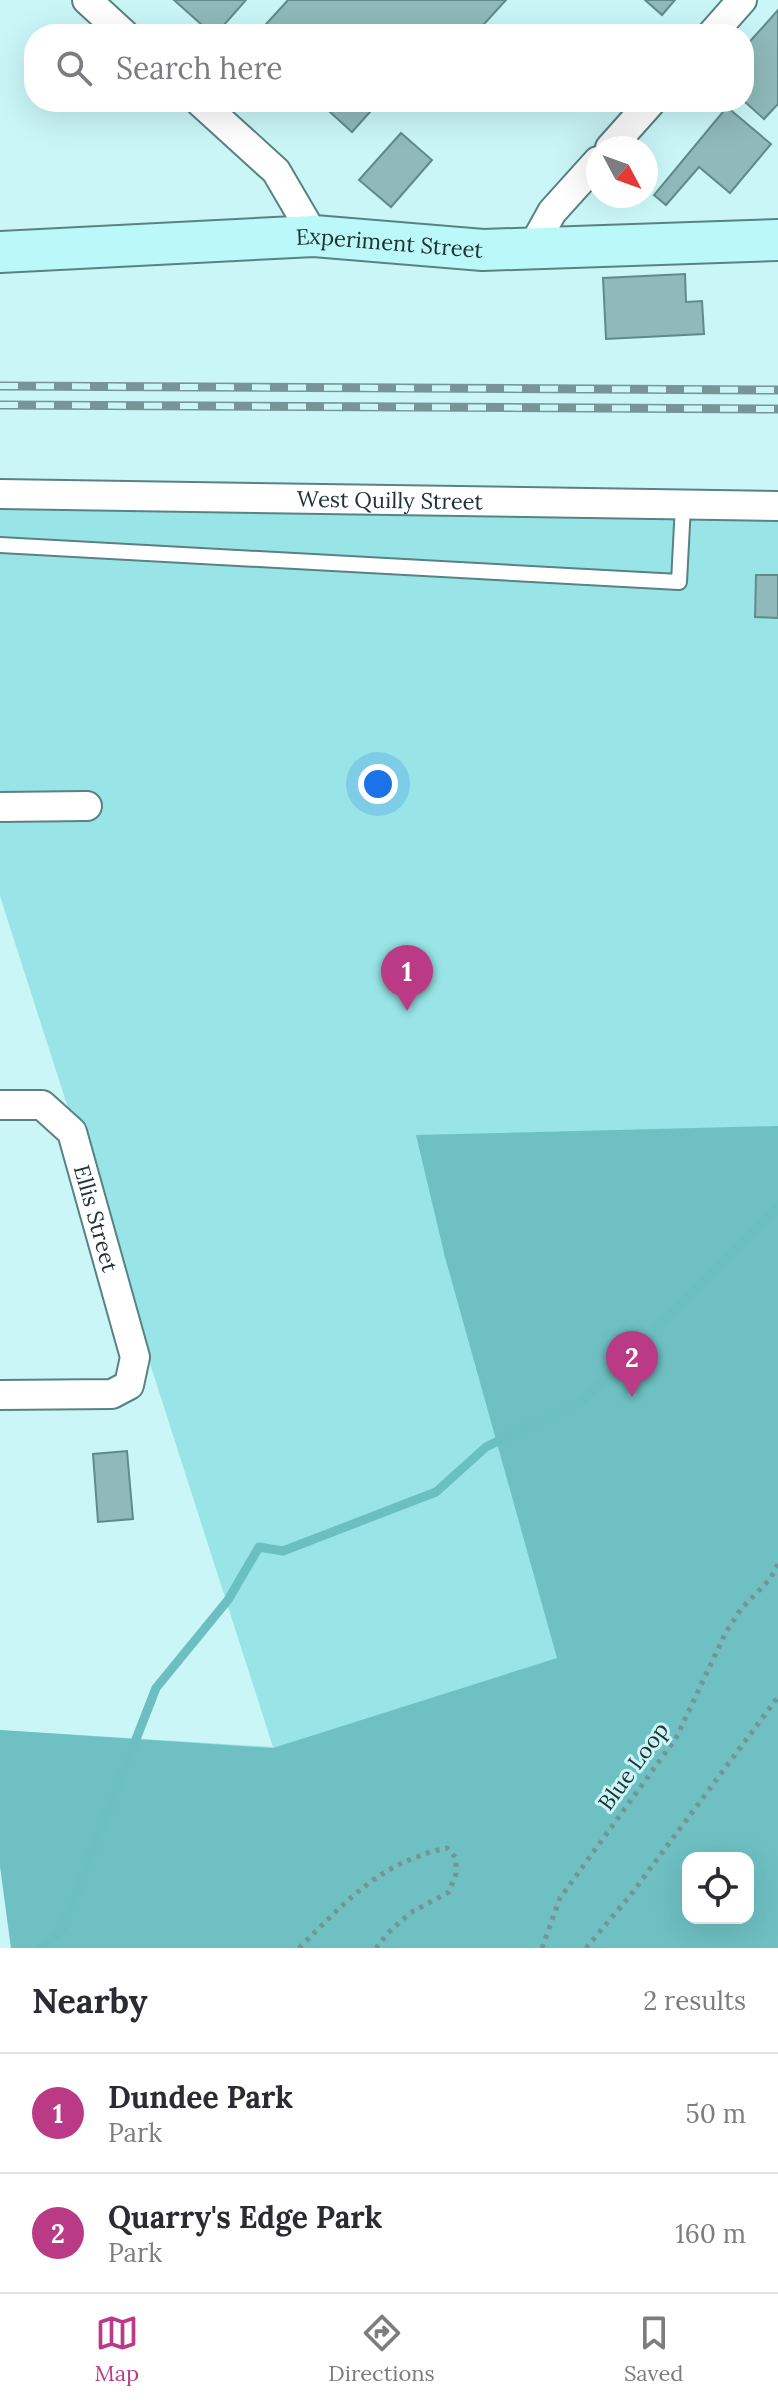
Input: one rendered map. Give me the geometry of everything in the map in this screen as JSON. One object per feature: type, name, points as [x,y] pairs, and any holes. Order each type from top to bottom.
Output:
[{"type":"main road","name":"Experiment Street","points":[[0,252],[314,236],[483,250],[778,240]]},
{"type":"street","points":[[87,0],[113,24]]},
{"type":"street","points":[[721,24],[742,0]]},
{"type":"street","points":[[211,112],[276,171],[314,236]]},
{"type":"street","points":[[621,136],[642,112]]},
{"type":"street","points":[[532,248],[552,212],[586,174]]},
{"type":"street","name":"West Quilly Street","points":[[0,494],[778,506]]},
{"type":"street","points":[[0,807],[87,806]]},
{"type":"street","name":"Ellis Street","points":[[0,1105],[42,1105],[72,1132],[135,1357],[129,1385],[112,1394],[0,1395]]},
{"type":"lane","points":[[0,545],[679,582],[683,505]]},
{"type":"path","name":"Blue Loop","points":[[542,1948],[560,1898],[676,1738],[726,1632],[741,1609],[770,1579],[778,1564]]},
{"type":"path","points":[[586,1948],[629,1897],[778,1697]]},
{"type":"path","points":[[299,1948],[366,1883],[398,1863],[447,1848],[456,1858],[456,1874],[449,1892],[410,1913],[376,1948]]},
{"type":"shaded area","points":[[0,494],[778,509],[778,1948],[11,1948],[0,1866],[0,1730],[273,1747],[0,896]]},
{"type":"shaded area","points":[[778,1126],[778,1948],[11,1948],[0,1866],[0,1730],[273,1748],[557,1658],[445,1257],[416,1135]]},
{"type":"building","points":[[174,0],[246,0],[225,24],[201,24]]},
{"type":"building","points":[[288,0],[506,0],[484,24],[266,24]]},
{"type":"building","points":[[645,0],[675,0],[662,15]]},
{"type":"building","points":[[778,10],[778,104],[764,119],[754,110],[754,37]]},
{"type":"building","points":[[330,112],[370,112],[352,132]]},
{"type":"building","points":[[723,112],[733,112],[771,144],[730,193],[699,167],[666,205],[658,198],[658,190]]},
{"type":"building","points":[[401,133],[432,160],[391,207],[359,180]]},
{"type":"building","points":[[685,274],[686,302],[702,301],[704,334],[606,339],[603,278]]},
{"type":"building","points":[[756,575],[778,575],[778,618],[755,617]]},
{"type":"building","points":[[127,1451],[133,1519],[98,1522],[93,1454]]},
{"type":"waterway","points":[[40,1948],[62,1929],[156,1688],[228,1600],[259,1547],[283,1551],[436,1492],[486,1447],[583,1400],[778,1208]]},
{"type":"railway","points":[[0,386],[778,390]]},
{"type":"railway","points":[[0,405],[778,409]]},
{"type":"place","name":"Dundee Park","points":[[407,1011]]},
{"type":"place","name":"Quarry's Edge Park","points":[[632,1397]]}]
